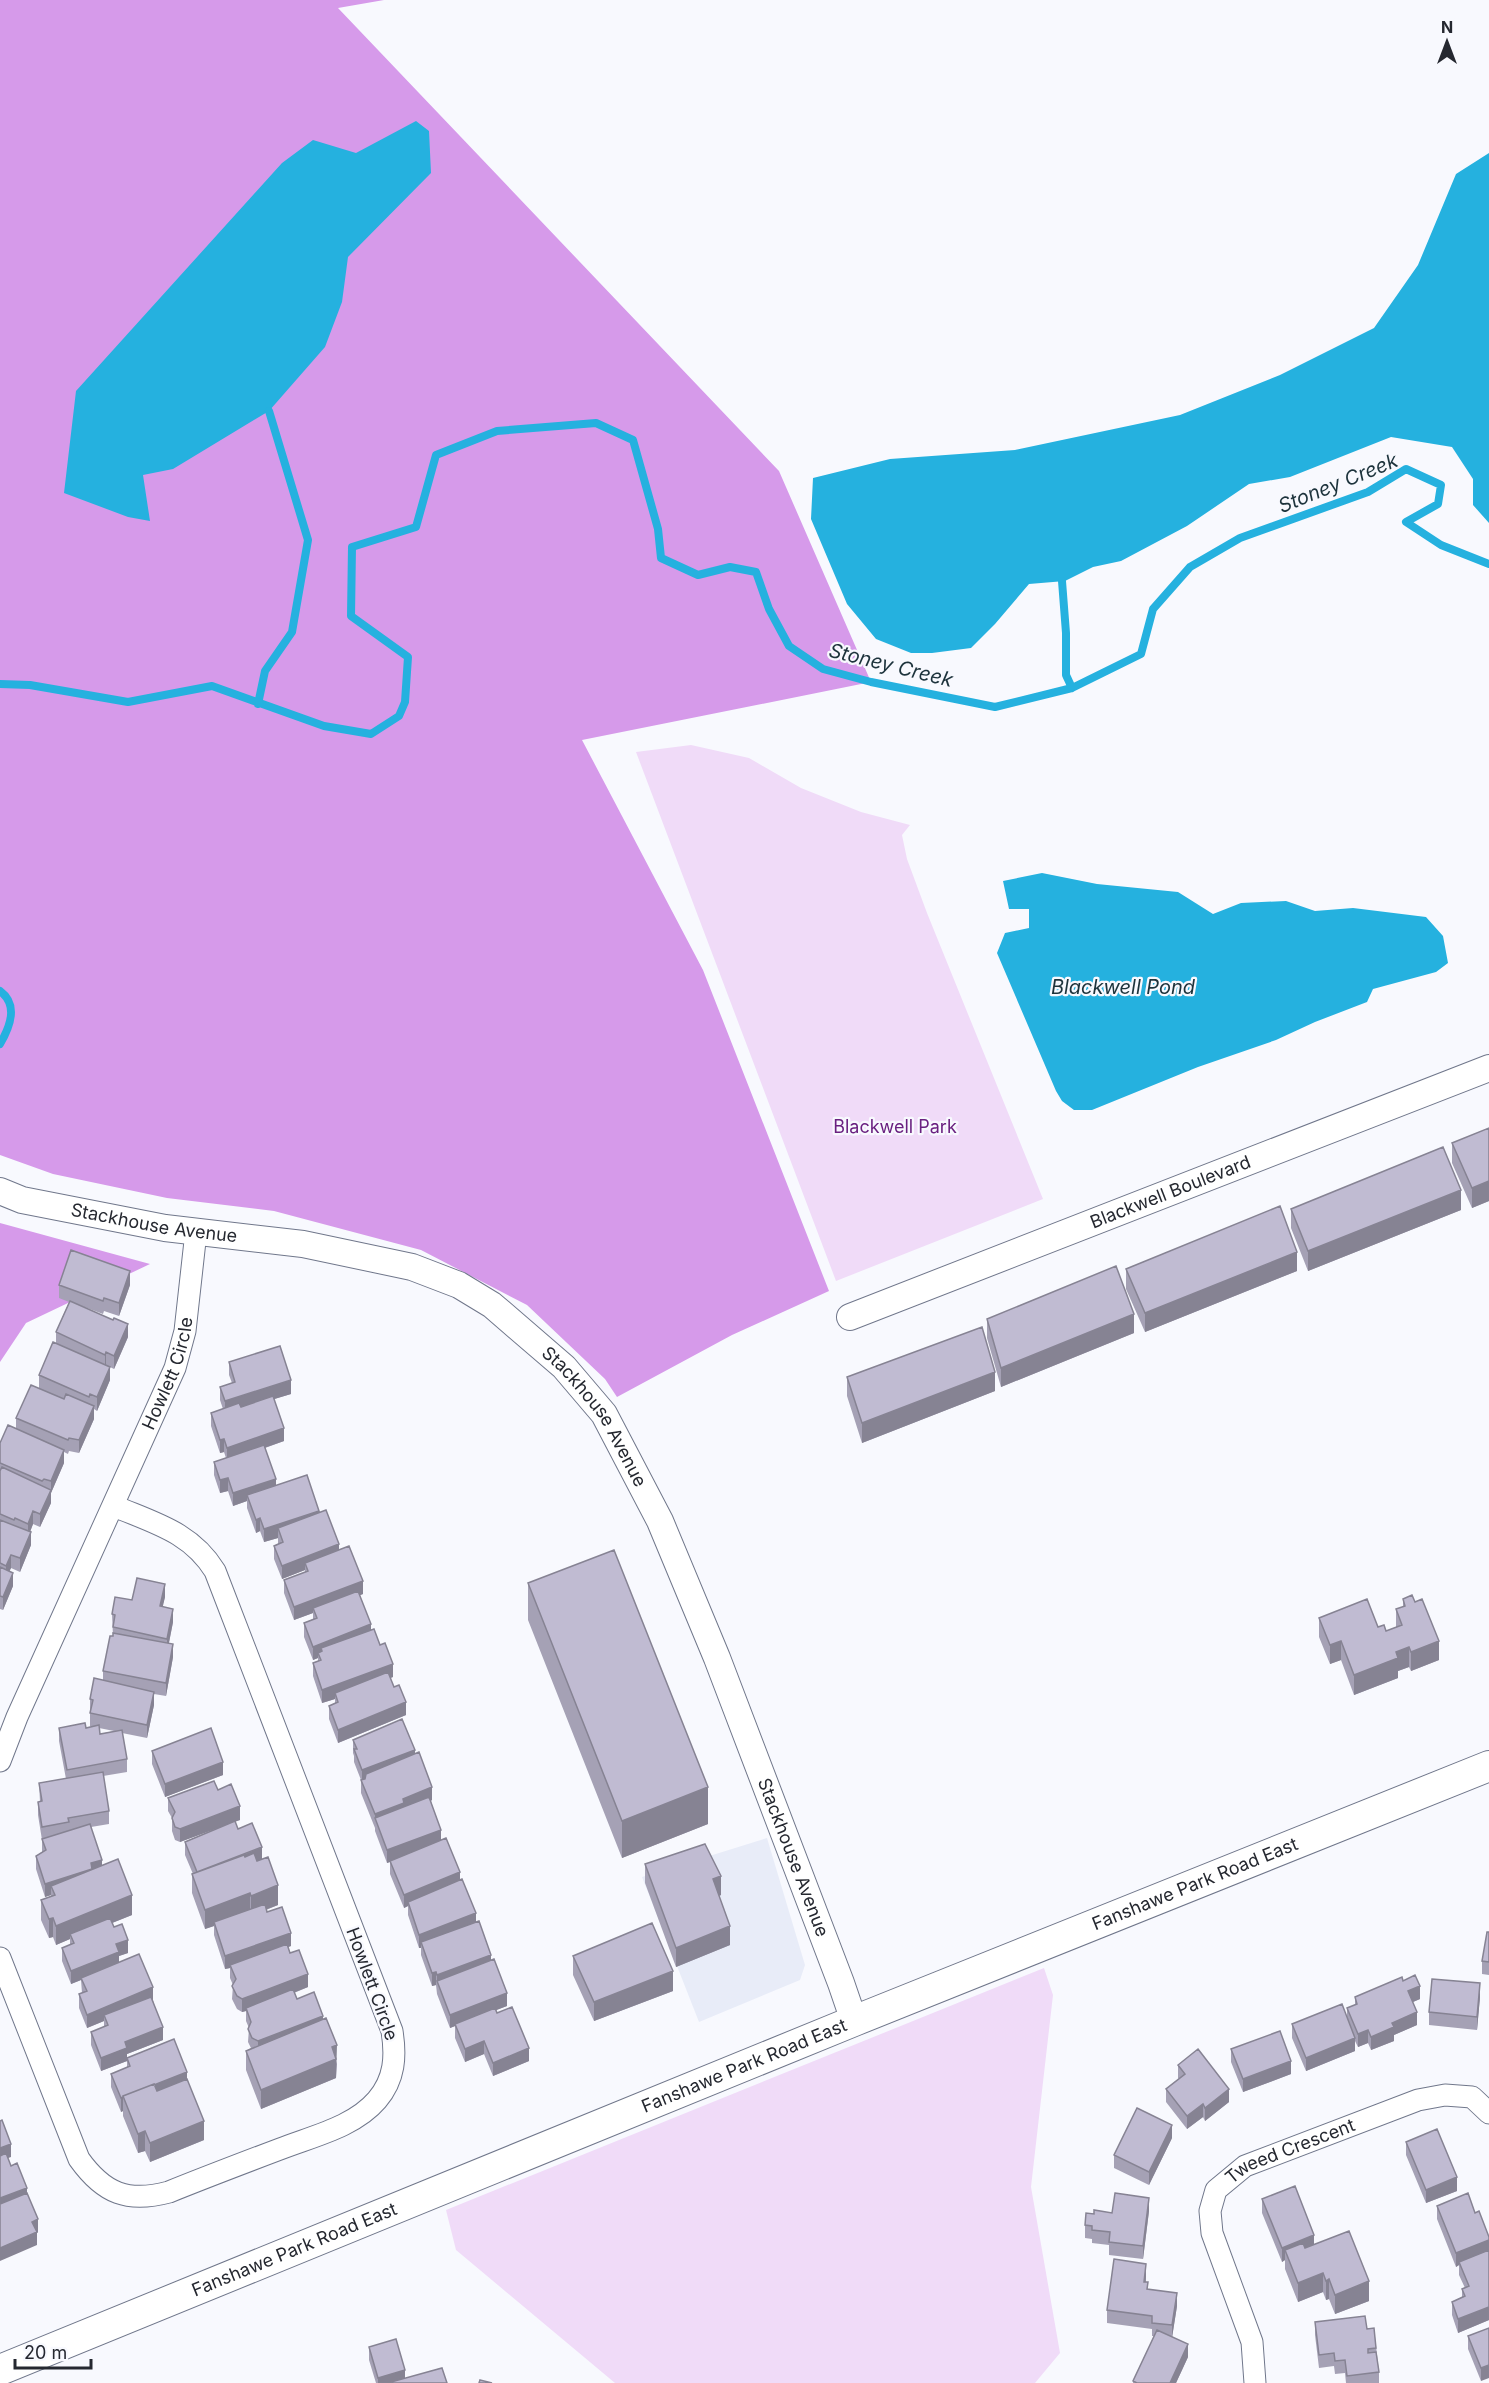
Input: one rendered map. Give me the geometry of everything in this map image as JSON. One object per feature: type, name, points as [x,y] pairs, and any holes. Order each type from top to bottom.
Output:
[{"type":"main road","name":"Fanshawe Park Road East","points":[[0,2370],[854,2021],[1489,1766]]},
{"type":"street","name":"Blackwell Boulevard","points":[[850,1317],[1489,1068]]},
{"type":"street","name":"Stackhouse Avenue","points":[[0,1191],[22,1200],[196,1232],[303,1244],[412,1267],[459,1285],[492,1305],[564,1367],[604,1414],[660,1521],[717,1658],[854,2021]]},
{"type":"street","name":"Howlett Circle","points":[[0,1761],[17,1717],[175,1368],[185,1332],[196,1232]]},
{"type":"street","name":"Howlett Circle","points":[[0,1958],[79,2159],[91,2177],[108,2189],[128,2196],[149,2197],[169,2192],[349,2122],[378,2099],[388,2084],[394,2067],[395,2049],[392,2031],[215,1571],[197,1547],[185,1537],[114,1506]]},
{"type":"street","name":"Tweed Crescent","points":[[1256,2383],[1252,2342],[1212,2233],[1210,2211],[1216,2190],[1245,2166],[1418,2100],[1445,2096],[1472,2097],[1489,2113]]},
{"type":"shaded area","points":[[0,0],[384,0],[338,8],[779,471],[871,682],[582,740],[703,970],[829,1291],[732,1335],[617,1397],[605,1379],[527,1305],[421,1250],[274,1211],[167,1198],[53,1174],[0,1155]]},
{"type":"shaded area","points":[[0,1223],[150,1264],[26,1323],[0,1362]]},
{"type":"shaded area","points":[[767,1838],[805,1965],[800,1980],[699,2022],[642,1877]]},
{"type":"green space","name":"Blackwell Park","points":[[691,745],[749,758],[801,788],[861,812],[910,825],[902,835],[907,859],[1043,1199],[836,1281],[636,752]]},
{"type":"green space","points":[[1044,1968],[1053,1995],[1031,2187],[1060,2353],[1035,2383],[615,2383],[456,2250],[446,2210]]},
{"type":"water","points":[[416,121],[429,131],[431,173],[348,257],[342,302],[325,347],[269,411],[173,469],[143,475],[150,521],[128,517],[64,493],[76,391],[282,163],[313,140],[356,153]]},
{"type":"water","points":[[1489,153],[1489,523],[1473,505],[1473,479],[1452,447],[1391,437],[1290,477],[1249,484],[1187,526],[1121,561],[1093,567],[1065,581],[1029,584],[971,648],[911,653],[876,639],[847,604],[811,519],[813,478],[890,459],[1015,450],[1180,415],[1280,375],[1374,328],[1418,265],[1456,174]]},
{"type":"water","name":"Blackwell Pond","points":[[1042,873],[1097,884],[1178,892],[1213,914],[1241,903],[1286,901],[1315,911],[1353,908],[1426,917],[1443,936],[1448,963],[1436,972],[1373,989],[1367,1002],[1276,1040],[1198,1067],[1092,1110],[1074,1110],[1062,1101],[1056,1091],[997,953],[1005,933],[1029,928],[1029,909],[1009,909],[1003,881]]},
{"type":"building","points":[[1489,1128],[1489,1181],[1472,1188],[1452,1143]]},
{"type":"building","points":[[1443,1147],[1461,1190],[1308,1251],[1291,1209]]},
{"type":"building","points":[[1280,1206],[1297,1252],[1145,1313],[1126,1269]]},
{"type":"building","points":[[71,1250],[130,1271],[119,1303],[104,1298],[103,1301],[59,1285]]},
{"type":"building","points":[[1116,1266],[1134,1314],[1001,1368],[987,1319]]},
{"type":"building","points":[[70,1301],[113,1320],[114,1318],[128,1324],[114,1356],[106,1352],[105,1355],[56,1332]]},
{"type":"building","points":[[982,1327],[995,1372],[862,1423],[847,1377]]},
{"type":"building","points":[[53,1342],[110,1367],[97,1397],[90,1394],[89,1397],[39,1375]]},
{"type":"building","points":[[280,1346],[291,1380],[225,1401],[220,1387],[235,1382],[229,1362]]},
{"type":"building","points":[[31,1385],[64,1399],[66,1394],[94,1406],[79,1440],[69,1438],[68,1440],[16,1418]]},
{"type":"building","points":[[273,1396],[284,1428],[227,1448],[224,1439],[220,1440],[211,1413],[239,1403],[241,1407]]},
{"type":"building","points":[[8,1425],[64,1450],[51,1481],[44,1479],[42,1481],[0,1463],[0,1443]]},
{"type":"building","points":[[264,1445],[276,1479],[233,1493],[228,1478],[220,1480],[214,1462]]},
{"type":"building","points":[[2,1467],[51,1490],[40,1514],[33,1511],[28,1524],[0,1514],[0,1471]]},
{"type":"building","points":[[307,1475],[319,1511],[264,1529],[260,1518],[256,1520],[247,1495]]},
{"type":"building","points":[[326,1510],[339,1544],[282,1566],[274,1546],[283,1542],[278,1528]]},
{"type":"building","points":[[0,1520],[31,1532],[20,1558],[11,1555],[6,1566],[0,1563]]},
{"type":"building","points":[[349,1546],[363,1581],[294,1607],[284,1580],[308,1571],[305,1563]]},
{"type":"building","points":[[614,1550],[708,1787],[622,1821],[528,1583]]},
{"type":"building","points":[[0,1567],[13,1573],[3,1597],[0,1596]]},
{"type":"building","points":[[137,1578],[165,1584],[160,1606],[173,1609],[167,1639],[113,1627],[115,1615],[112,1614],[115,1597],[132,1600]]},
{"type":"building","points":[[358,1591],[371,1624],[313,1647],[304,1623],[317,1618],[313,1608]]},
{"type":"building","points":[[1412,1595],[1415,1602],[1422,1599],[1439,1641],[1411,1652],[1409,1647],[1396,1652],[1398,1658],[1354,1675],[1341,1641],[1330,1645],[1319,1618],[1367,1599],[1378,1627],[1384,1625],[1386,1631],[1402,1625],[1396,1609],[1405,1606],[1403,1599]]},
{"type":"building","points":[[374,1629],[380,1645],[385,1643],[393,1664],[322,1690],[313,1663],[321,1660],[318,1653],[322,1651],[321,1648]]},
{"type":"building","points":[[113,1633],[173,1644],[166,1683],[103,1671],[110,1636],[113,1636]]},
{"type":"building","points":[[388,1672],[394,1687],[399,1685],[406,1702],[338,1730],[329,1706],[338,1702],[335,1693]]},
{"type":"building","points":[[94,1678],[154,1692],[147,1725],[90,1713]]},
{"type":"building","points":[[402,1719],[415,1750],[362,1770],[353,1740]]},
{"type":"building","points":[[85,1723],[86,1728],[99,1725],[100,1734],[122,1730],[127,1759],[67,1770],[59,1728]]},
{"type":"building","points":[[211,1728],[223,1762],[165,1784],[152,1751]]},
{"type":"building","points":[[419,1752],[432,1787],[403,1799],[404,1803],[375,1814],[361,1780],[365,1779],[366,1774]]},
{"type":"building","points":[[103,1772],[109,1811],[68,1818],[69,1822],[42,1827],[38,1802],[42,1801],[39,1783]]},
{"type":"building","points":[[214,1781],[218,1790],[231,1784],[240,1806],[180,1829],[175,1827],[172,1818],[175,1812],[168,1798]]},
{"type":"building","points":[[429,1797],[441,1830],[387,1850],[375,1818]]},
{"type":"building","points":[[235,1821],[238,1829],[252,1823],[262,1847],[197,1872],[185,1842]]},
{"type":"building","points":[[90,1824],[102,1860],[91,1863],[92,1869],[45,1884],[36,1856],[46,1850],[42,1839]]},
{"type":"building","points":[[446,1838],[460,1872],[404,1895],[390,1861]]},
{"type":"building","points":[[705,1844],[721,1876],[713,1879],[730,1926],[676,1948],[645,1864]]},
{"type":"building","points":[[254,1853],[257,1861],[268,1857],[278,1885],[205,1910],[192,1874]]},
{"type":"building","points":[[118,1859],[132,1895],[56,1926],[53,1918],[49,1919],[41,1900],[55,1895],[51,1886]]},
{"type":"building","points":[[462,1879],[476,1913],[419,1935],[408,1902]]},
{"type":"building","points":[[265,1904],[267,1912],[282,1907],[291,1933],[225,1956],[214,1922]]},
{"type":"building","points":[[110,1918],[114,1927],[122,1924],[128,1940],[116,1944],[119,1952],[71,1971],[62,1948],[74,1943],[70,1934]]},
{"type":"building","points":[[479,1921],[491,1955],[437,1975],[436,1972],[432,1973],[421,1942]]},
{"type":"building","points":[[652,1923],[673,1971],[594,2002],[573,1956]]},
{"type":"building","points":[[1487,1932],[1489,1932],[1489,1962],[1482,1961]]},
{"type":"building","points":[[287,1944],[290,1953],[299,1950],[308,1974],[242,1999],[237,1996],[232,1986],[236,1979],[230,1965]]},
{"type":"building","points":[[139,1954],[153,1987],[87,2015],[79,1994],[87,1991],[81,1978]]},
{"type":"building","points":[[494,1959],[507,1993],[450,2015],[437,1981]]},
{"type":"building","points":[[1415,1975],[1420,1986],[1408,1991],[1417,2012],[1392,2023],[1394,2027],[1371,2037],[1368,2030],[1358,2034],[1347,2008],[1357,2004],[1355,1997],[1402,1977],[1403,1981]]},
{"type":"building","points":[[1432,1979],[1480,1983],[1477,2017],[1429,2012]]},
{"type":"building","points":[[293,1989],[297,1999],[314,1992],[323,2016],[258,2041],[252,2038],[248,2029],[251,2022],[246,2008]]},
{"type":"building","points":[[151,1997],[163,2027],[125,2042],[127,2048],[101,2058],[91,2032],[108,2025],[104,2015]]},
{"type":"building","points":[[1342,2004],[1355,2038],[1306,2058],[1292,2024]]},
{"type":"building","points":[[512,2007],[529,2048],[493,2063],[484,2041],[465,2049],[455,2024],[495,2008],[497,2013]]},
{"type":"building","points":[[326,2018],[337,2045],[332,2047],[336,2059],[261,2090],[246,2051]]},
{"type":"building","points":[[1280,2031],[1291,2061],[1243,2079],[1231,2049]]},
{"type":"building","points":[[174,2039],[187,2072],[121,2098],[111,2074],[130,2066],[127,2058]]},
{"type":"building","points":[[1198,2049],[1229,2089],[1205,2108],[1203,2104],[1187,2116],[1166,2089],[1185,2074],[1178,2065]]},
{"type":"building","points":[[187,2079],[204,2121],[150,2143],[145,2131],[138,2134],[123,2096],[154,2084],[157,2091]]},
{"type":"building","points":[[1137,2108],[1172,2125],[1149,2172],[1114,2155]]},
{"type":"building","points":[[2,2120],[11,2144],[0,2148],[0,2121]]},
{"type":"building","points":[[1437,2129],[1457,2177],[1426,2190],[1406,2142]]},
{"type":"building","points":[[6,2153],[11,2166],[17,2163],[27,2188],[0,2198],[0,2156]]},
{"type":"building","points":[[1295,2186],[1314,2235],[1282,2248],[1262,2199]]},
{"type":"building","points":[[27,2193],[38,2219],[32,2222],[37,2232],[0,2248],[0,2204]]},
{"type":"building","points":[[1115,2193],[1149,2198],[1143,2246],[1109,2242],[1110,2232],[1092,2230],[1092,2226],[1085,2225],[1086,2213],[1094,2214],[1094,2210],[1112,2213]]},
{"type":"building","points":[[1468,2193],[1475,2213],[1479,2211],[1489,2240],[1456,2253],[1437,2206]]},
{"type":"building","points":[[1349,2231],[1369,2281],[1335,2295],[1329,2279],[1326,2281],[1323,2273],[1298,2283],[1285,2250],[1303,2243],[1305,2248]]},
{"type":"building","points":[[1489,2250],[1489,2307],[1458,2319],[1452,2302],[1465,2296],[1462,2289],[1469,2286],[1459,2262]]},
{"type":"building","points":[[1114,2259],[1146,2264],[1144,2282],[1148,2282],[1147,2289],[1177,2293],[1172,2325],[1152,2323],[1152,2316],[1107,2310]]},
{"type":"building","points":[[1365,2316],[1367,2329],[1374,2328],[1376,2348],[1368,2349],[1368,2353],[1376,2352],[1379,2372],[1347,2376],[1345,2360],[1335,2361],[1334,2353],[1319,2355],[1315,2322]]},
{"type":"building","points":[[1489,2328],[1489,2365],[1481,2368],[1468,2336]]},
{"type":"building","points":[[1157,2330],[1188,2344],[1170,2383],[1137,2383],[1133,2381]]},
{"type":"building","points":[[396,2339],[405,2370],[378,2378],[369,2347]]},
{"type":"building","points":[[442,2368],[447,2383],[391,2383],[391,2382]]},
{"type":"waterway","points":[[258,704],[265,671],[292,632],[308,540],[269,411]]},
{"type":"waterway","name":"Stoney Creek","points":[[0,684],[30,685],[128,702],[212,686],[324,726],[371,734],[399,716],[405,702],[408,657],[351,616],[352,547],[416,527],[436,455],[497,431],[596,423],[633,440],[658,529],[661,558],[698,575],[730,567],[756,572],[769,609],[789,646],[823,669],[871,682],[995,707],[1072,688],[1141,654],[1153,609],[1190,567],[1240,538],[1368,492],[1406,469],[1441,485],[1438,504],[1406,522],[1441,545],[1489,564]]},
{"type":"waterway","points":[[1062,581],[1066,675],[1072,688]]},
{"type":"waterway","name":"Stoney Creek","points":[[0,991],[6,997],[11,1009],[7,1031],[0,1044]]}]
